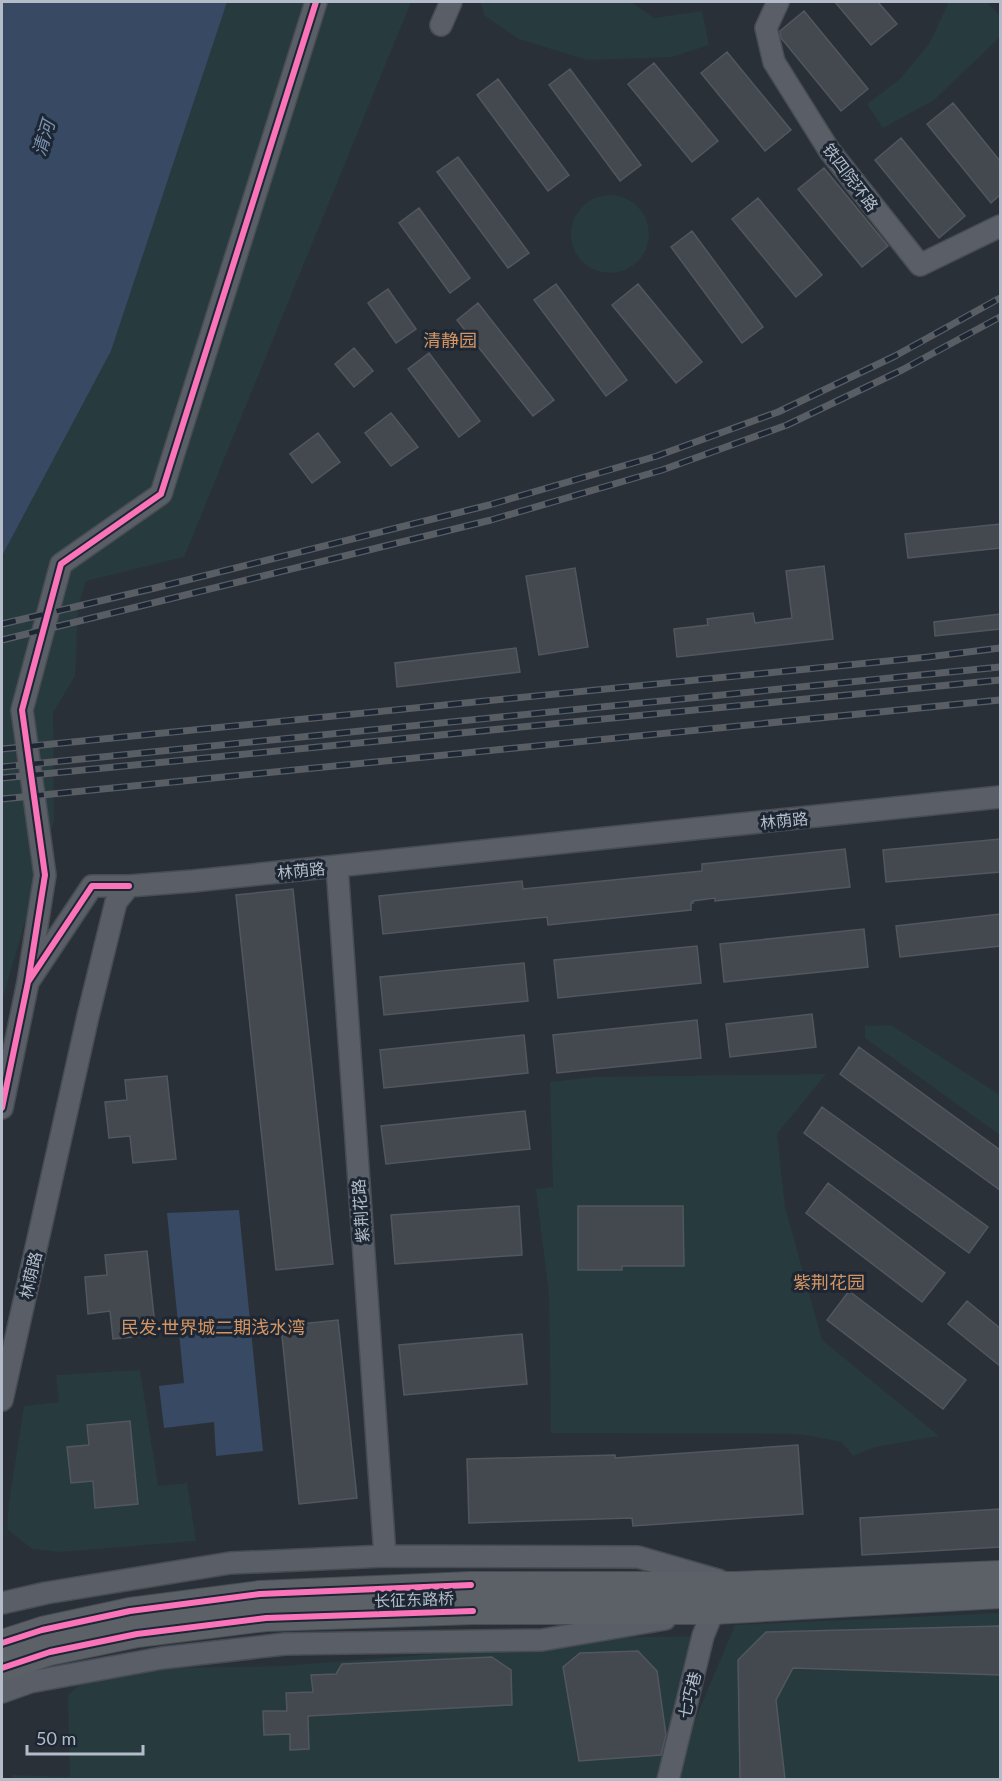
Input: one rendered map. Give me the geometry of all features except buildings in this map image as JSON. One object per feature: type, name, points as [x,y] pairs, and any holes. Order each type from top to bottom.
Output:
[{"type":"main road","points":[[472,1598],[1000,1574]]},
{"type":"main road","name":"长征东路桥","points":[[2,1643],[42,1630],[130,1611],[260,1594],[472,1598]]},
{"type":"main road","points":[[472,1598],[713,1611],[1000,1594]]},
{"type":"main road","name":"长征东路桥","points":[[2,1668],[50,1652],[149,1632],[472,1598]]},
{"type":"street","points":[[2,1108],[45,875],[22,710],[61,564],[161,494],[316,2]]},
{"type":"street","points":[[441,25],[451,2]]},
{"type":"street","name":"铁四院环路","points":[[778,2],[765,28],[774,62],[829,150],[920,265],[1000,226]]},
{"type":"street","name":"林荫路","points":[[2,1400],[113,913],[116,902],[129,886],[1000,797]]},
{"type":"street","name":"紫荆花路","points":[[337,866],[385,1556]]},
{"type":"street","points":[[27,982],[92,886],[129,886]]},
{"type":"street","points":[[2,1603],[46,1593],[230,1563],[385,1556],[638,1557],[736,1585]]},
{"type":"street","points":[[2,1590],[7,1593],[46,1593]]},
{"type":"street","points":[[2,1692],[30,1682],[162,1658],[285,1644],[542,1640],[713,1611]]},
{"type":"street","name":"七巧巷","points":[[668,1779],[703,1636],[713,1611]]},
{"type":"green space","points":[[227,2],[411,2],[184,557],[86,581],[78,606],[75,676],[53,713],[54,821],[2,1001],[2,556],[111,351]]},
{"type":"green space","points":[[480,2],[631,2],[654,18],[702,11],[709,45],[672,57],[587,60],[519,39],[485,16]]},
{"type":"green space","points":[[949,2],[987,2],[1000,16],[1000,37],[934,100],[883,128],[867,104],[899,80],[929,44]]},
{"type":"green space","points":[[602,195],[618,195],[632,201],[643,212],[649,226],[649,242],[643,256],[632,267],[618,273],[602,273],[588,267],[577,256],[571,242],[571,226],[577,212],[588,201]]},
{"type":"green space","points":[[891,1025],[1000,1095],[1000,1135],[865,1038],[865,1026]]},
{"type":"green space","points":[[826,1074],[777,1134],[785,1207],[822,1340],[939,1436],[875,1447],[853,1456],[842,1442],[800,1434],[551,1433],[549,1293],[536,1189],[553,1187],[550,1082],[593,1077]]},
{"type":"green space","points":[[140,1370],[158,1486],[187,1483],[196,1541],[60,1552],[32,1549],[7,1529],[24,1406],[59,1402],[56,1375]]},
{"type":"green space","points":[[1000,1613],[1000,1779],[670,1780],[735,1625]]},
{"type":"green space","points":[[703,1636],[668,1779],[12,1780],[12,1775],[70,1777],[68,1695],[85,1680],[170,1668],[282,1666],[511,1648],[595,1638]]},
{"type":"water","name":"清河","points":[[2,2],[227,2],[111,351],[2,556]]},
{"type":"water","points":[[239,1210],[263,1451],[216,1456],[214,1422],[164,1428],[159,1386],[184,1383],[167,1213]]},
{"type":"railway","points":[[2,624],[489,505],[657,456],[778,412],[895,356],[1000,298]]},
{"type":"railway","points":[[2,640],[491,520],[662,470],[787,425],[902,370],[1000,317]]},
{"type":"railway","points":[[2,749],[1000,648]]},
{"type":"railway","points":[[2,767],[1000,667]]},
{"type":"railway","points":[[2,778],[1000,680]]},
{"type":"railway","points":[[2,799],[1000,700]]},
{"type":"cycle path","points":[[28,982],[45,875],[22,710],[61,564],[161,494],[316,2]]},
{"type":"cycle path","points":[[2,1108],[28,982],[92,886],[129,886]]},
{"type":"cycle path","points":[[2,1643],[42,1630],[130,1611],[260,1594],[471,1585]]},
{"type":"cycle path","points":[[2,1668],[50,1652],[137,1634],[266,1618],[473,1611]]},
{"type":"district","name":"清静园","points":[[450,340]]},
{"type":"district","name":"紫荆花园","points":[[829,1282]]},
{"type":"district","name":"民发·世界城二期浅水湾","points":[[213,1327]]}]
